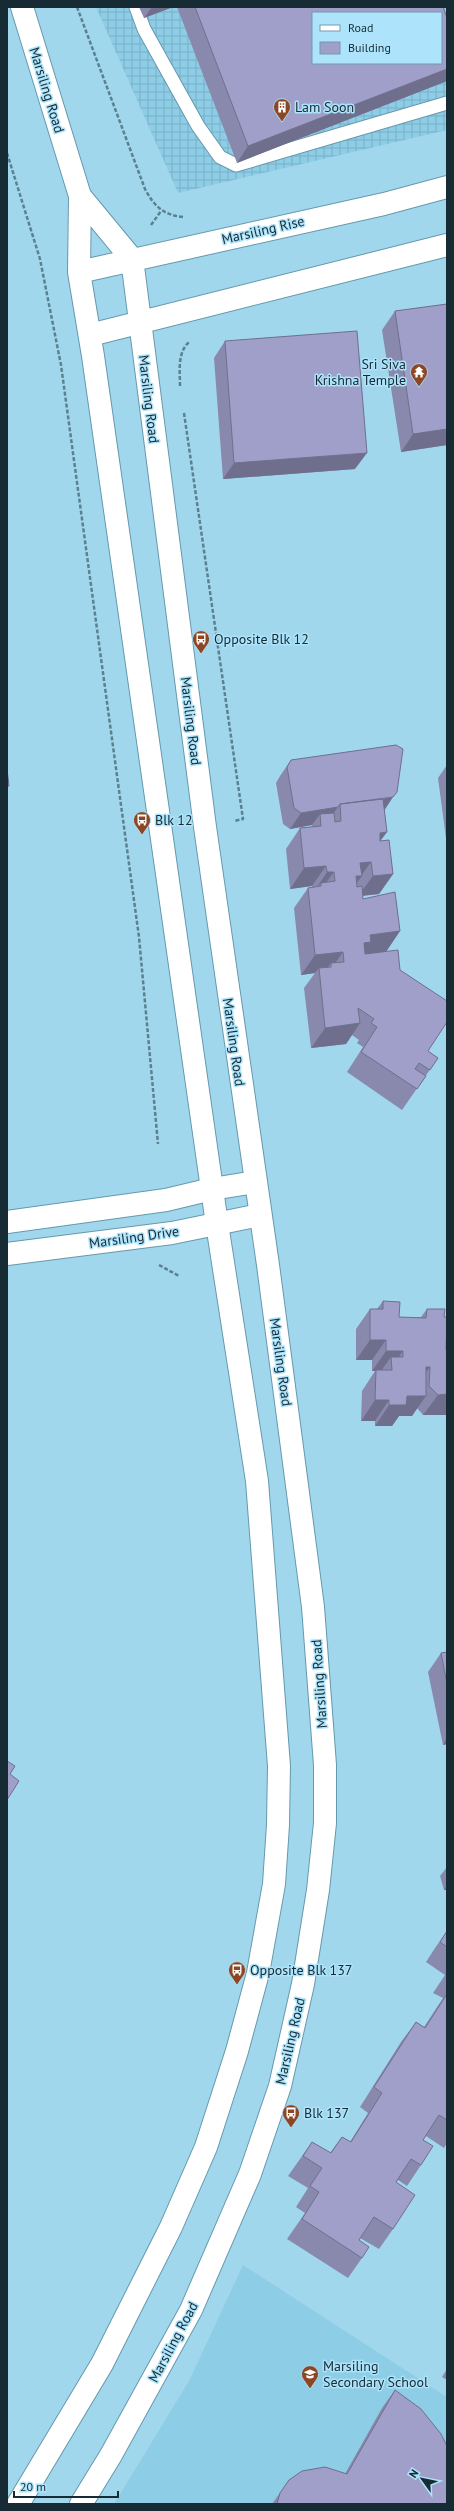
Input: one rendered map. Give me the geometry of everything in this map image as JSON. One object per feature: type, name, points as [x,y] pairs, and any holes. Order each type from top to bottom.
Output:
[{"type":"street","name":"Marsiling Road","points":[[18,2504],[102,2364],[171,2227],[206,2147],[237,2051],[258,1973],[274,1884],[280,1766],[270,1626],[257,1481],[217,1224],[90,336],[79,272],[80,196],[22,7]]},
{"type":"street","name":"Marsiling Rise","points":[[79,272],[384,204],[447,187]]},
{"type":"street","name":"Marsiling Road","points":[[80,196],[132,259],[205,827],[260,1215],[313,1607],[325,1765],[325,1824],[318,1890],[303,1984],[280,2086],[250,2174],[191,2310],[111,2455],[81,2504]]},
{"type":"street","points":[[90,336],[447,245]]},
{"type":"street","points":[[7,1222],[166,1200],[212,1189],[255,1182]]},
{"type":"street","name":"Marsiling Drive","points":[[7,1254],[172,1233],[260,1215]]},
{"type":"lane","points":[[136,7],[144,29],[198,126],[220,157],[236,165],[447,103]]},
{"type":"path","points":[[78,7],[145,189],[152,201],[161,211],[175,216]]},
{"type":"path","points":[[7,153],[40,259],[62,373],[139,937],[158,1144]]},
{"type":"path","points":[[149,229],[161,211]]},
{"type":"path","points":[[179,364],[180,389]]},
{"type":"path","points":[[183,405],[243,819],[205,827]]},
{"type":"shaded area","points":[[96,7],[447,7],[447,130],[178,193]]},
{"type":"shaded area","name":"Marsiling Secondary School","points":[[243,2265],[447,2397],[447,2504],[114,2504],[189,2381]]},
{"type":"building","name":"Lam Soon","points":[[195,7],[443,7],[447,18],[447,69],[248,146]]},
{"type":"building","name":"Sri Siva Krishna Temple","points":[[447,304],[447,429],[413,434],[395,311]]},
{"type":"building","points":[[357,331],[367,453],[234,463],[225,341]]},
{"type":"building","points":[[396,745],[403,749],[397,792],[393,797],[340,804],[338,807],[301,813],[294,808],[287,767],[291,760]]},
{"type":"building","points":[[7,769],[9,786],[7,787]]},
{"type":"building","points":[[383,799],[387,832],[380,833],[380,841],[389,840],[393,874],[373,876],[371,862],[360,863],[362,876],[356,876],[357,887],[362,886],[363,899],[395,892],[400,931],[370,935],[371,942],[364,943],[365,954],[398,950],[400,970],[447,1001],[447,1022],[428,1051],[438,1058],[430,1070],[419,1063],[415,1069],[426,1076],[417,1089],[361,1052],[377,1027],[371,1023],[374,1019],[358,1008],[360,1023],[325,1028],[319,968],[331,967],[331,963],[344,962],[343,952],[315,955],[308,888],[321,886],[321,883],[335,881],[334,872],[327,872],[326,866],[304,868],[300,828],[321,826],[320,814],[334,813],[335,822],[341,821],[340,804]]},
{"type":"building","points":[[383,1301],[400,1302],[399,1317],[426,1318],[427,1309],[445,1309],[444,1317],[447,1317],[447,1394],[438,1395],[429,1386],[430,1367],[426,1367],[426,1396],[407,1396],[406,1405],[389,1405],[389,1400],[375,1400],[376,1370],[392,1370],[391,1357],[403,1357],[403,1351],[386,1351],[386,1340],[370,1340],[370,1309],[383,1309]]},
{"type":"building","points":[[447,1652],[447,1684],[441,1653]]},
{"type":"building","points":[[7,1761],[15,1766],[10,1774],[19,1781],[7,1800]]},
{"type":"building","points":[[447,1931],[447,1947],[440,1942]]},
{"type":"building","points":[[447,1994],[447,2120],[439,2115],[423,2140],[433,2146],[421,2165],[411,2159],[396,2182],[415,2195],[393,2229],[374,2217],[359,2240],[369,2247],[362,2258],[302,2219],[319,2192],[310,2186],[322,2168],[303,2156],[312,2142],[331,2153],[342,2137],[351,2142],[382,2093],[374,2087],[416,2022],[425,2028]]},
{"type":"building","points":[[395,2390],[421,2409],[441,2434],[447,2446],[447,2504],[277,2504],[280,2493],[289,2480],[302,2471],[325,2467],[347,2474]]},
{"type":"place","name":"Lam Soon","points":[[282,122]]},
{"type":"place","name":"Sri Siva Krishna Temple","points":[[419,387]]},
{"type":"place","name":"Opposite Blk 12","points":[[201,654]]},
{"type":"place","name":"Blk 12","points":[[142,835]]},
{"type":"place","name":"Opposite Blk 137","points":[[237,1985]]},
{"type":"place","name":"Blk 137","points":[[291,2128]]},
{"type":"place","name":"Marsiling Secondary School","points":[[310,2389]]}]
